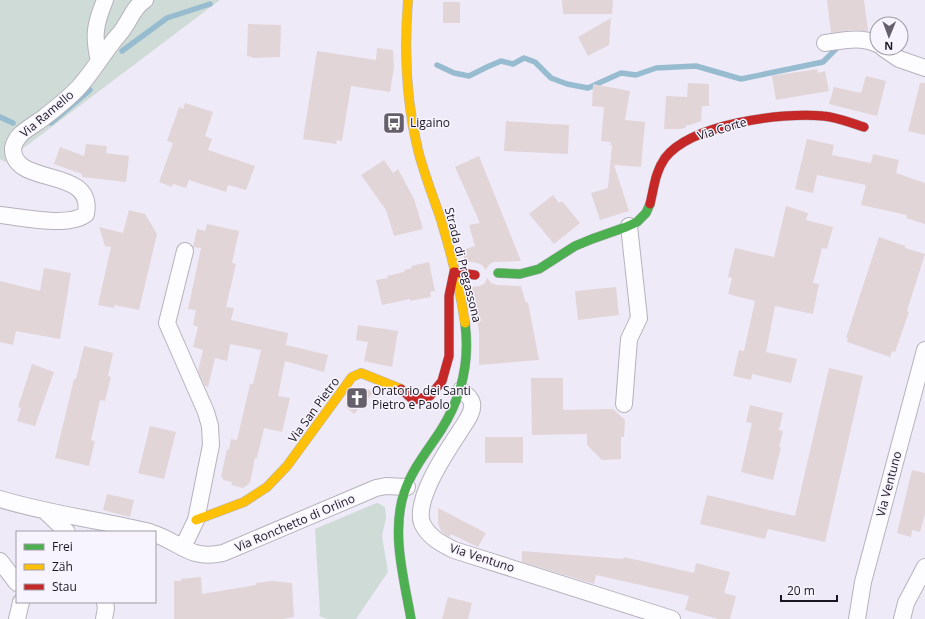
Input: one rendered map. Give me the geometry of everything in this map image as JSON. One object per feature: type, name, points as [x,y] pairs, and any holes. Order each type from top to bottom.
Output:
[{"type":"street","points":[[99,61],[95,45],[96,26],[105,0]]},
{"type":"street","name":"Via Ramello","points":[[0,215],[58,221],[76,220],[86,214],[87,206],[84,196],[80,190],[57,178],[24,168],[17,161],[13,147],[20,135],[58,107],[80,86],[125,27],[131,14],[145,0]]},
{"type":"street","name":"Strada di Pregassona","points":[[408,0],[405,60],[410,112],[424,172],[446,236],[464,310],[467,333],[466,371],[461,390],[451,412],[418,463],[407,486],[402,506],[400,532],[411,619]]},
{"type":"street","points":[[825,43],[856,39],[869,41]]},
{"type":"street","points":[[895,56],[925,68]]},
{"type":"street","name":"Via Corte","points":[[498,273],[520,274],[534,271],[573,247],[598,236],[629,226],[640,220],[646,213],[658,172],[666,157],[680,144],[703,133],[748,121],[777,116],[806,115],[836,119],[864,127]]},
{"type":"street","points":[[624,404],[629,339],[639,318],[629,226]]},
{"type":"street","points":[[183,547],[196,520],[211,446],[210,426],[206,412],[167,323],[185,251]]},
{"type":"street","points":[[454,272],[475,275]]},
{"type":"street","name":"Via San Pietro","points":[[196,520],[244,502],[267,487],[287,466],[352,377],[361,373],[402,390],[413,400],[430,396],[442,381],[449,356],[449,296],[454,272]]},
{"type":"street","name":"Via Ventuno","points":[[857,619],[864,582],[925,350]]},
{"type":"street","name":"Via Ventuno","points":[[461,390],[470,398],[472,402],[470,413],[430,481],[424,496],[421,517],[428,533],[443,545],[454,550],[672,619]]},
{"type":"street","name":"Via Ronchetto di Orlino","points":[[156,534],[199,555],[214,555],[223,553],[376,488],[407,486]]},
{"type":"street","points":[[0,499],[46,512],[145,531]]},
{"type":"street","points":[[46,512],[66,531]]},
{"type":"street","points":[[0,561],[16,582]]},
{"type":"street","points":[[902,619],[906,604],[925,567]]},
{"type":"street","points":[[17,619],[21,603]]},
{"type":"street","points":[[104,619],[105,603]]},
{"type":"shaded area","points":[[0,0],[220,0],[5,162],[0,159]]},
{"type":"shaded area","points":[[378,503],[385,507],[386,518],[382,536],[388,572],[356,619],[327,619],[319,616],[315,529]]},
{"type":"building","points":[[562,0],[613,0],[612,14],[563,14]]},
{"type":"building","points":[[827,0],[864,0],[868,31],[851,30],[831,33]]},
{"type":"building","points":[[443,2],[460,2],[460,23],[443,23]]},
{"type":"building","points":[[611,18],[609,45],[588,56],[578,37]]},
{"type":"building","points":[[248,24],[281,25],[280,57],[252,58],[247,56]]},
{"type":"building","points":[[377,48],[393,50],[394,67],[390,92],[351,86],[342,141],[337,140],[336,144],[303,139],[317,51],[376,60]]},
{"type":"building","points":[[817,69],[818,73],[825,71],[829,91],[776,100],[772,76]]},
{"type":"building","points":[[866,76],[886,81],[877,116],[829,104],[834,87],[861,93]]},
{"type":"building","points":[[688,83],[709,84],[709,106],[702,106],[701,121],[686,125],[686,127],[682,129],[664,129],[666,96],[687,97]]},
{"type":"building","points":[[920,83],[925,83],[925,135],[908,131]]},
{"type":"building","points":[[593,84],[630,91],[625,120],[645,122],[641,167],[614,165],[629,211],[600,220],[591,193],[608,188],[612,145],[610,145],[611,142],[601,141],[604,107],[592,106]]},
{"type":"building","points":[[185,103],[213,112],[205,136],[212,139],[208,150],[255,166],[246,190],[228,185],[226,192],[189,180],[186,188],[173,184],[172,187],[159,182],[173,143],[167,141],[179,107],[183,109]]},
{"type":"building","points":[[506,121],[569,125],[568,154],[504,151]]},
{"type":"building","points":[[807,139],[834,145],[832,155],[871,163],[873,154],[899,160],[896,173],[925,183],[925,224],[906,218],[907,215],[861,205],[866,185],[817,175],[813,193],[795,189]]},
{"type":"building","points":[[86,144],[107,146],[106,153],[129,156],[126,182],[82,177],[82,174],[54,164],[60,147],[84,156]]},
{"type":"building","points":[[479,156],[521,261],[493,262],[486,270],[482,265],[465,261],[462,250],[475,246],[469,225],[480,223],[455,167]]},
{"type":"building","points":[[384,160],[393,173],[398,169],[414,199],[423,229],[394,236],[386,210],[361,175]]},
{"type":"building","points":[[553,195],[559,203],[562,201],[580,223],[554,244],[529,214]]},
{"type":"building","points":[[786,206],[808,213],[806,220],[833,227],[827,249],[822,248],[813,283],[819,284],[813,314],[775,306],[766,352],[797,359],[791,383],[752,374],[751,380],[733,376],[739,350],[744,351],[755,301],[728,294],[732,278],[728,277],[735,248],[774,257]]},
{"type":"building","points":[[129,210],[145,214],[157,234],[139,310],[114,305],[114,308],[98,305],[111,247],[105,246],[99,227],[123,233]]},
{"type":"building","points":[[207,224],[239,231],[232,263],[236,264],[226,307],[234,308],[231,320],[288,333],[286,345],[328,355],[324,372],[285,361],[278,396],[290,398],[282,432],[264,428],[257,458],[255,458],[250,483],[243,488],[231,485],[232,482],[223,480],[223,477],[221,477],[227,449],[229,450],[231,439],[237,440],[250,384],[253,384],[261,350],[230,344],[227,361],[215,358],[208,387],[205,386],[198,371],[203,350],[193,347],[198,327],[193,325],[196,310],[188,309],[201,248],[193,247],[197,229],[205,231]]},
{"type":"building","points":[[879,237],[905,246],[905,248],[925,254],[907,311],[909,312],[895,352],[892,351],[890,357],[847,342],[848,338],[846,338]]},
{"type":"building","points":[[429,262],[435,291],[430,292],[431,297],[410,301],[410,299],[382,305],[376,280],[388,278],[387,276],[404,272],[404,270],[412,268],[411,266]]},
{"type":"building","points":[[44,268],[71,273],[60,339],[16,331],[13,345],[0,342],[0,281],[40,291]]},
{"type":"building","points":[[487,278],[491,283],[497,285],[521,286],[526,303],[528,302],[539,360],[479,365],[479,331],[471,287],[480,286],[485,283]]},
{"type":"building","points":[[616,287],[619,315],[578,320],[575,291]]},
{"type":"building","points":[[358,325],[398,331],[392,367],[364,361],[368,342],[356,340]]},
{"type":"building","points":[[84,346],[113,353],[108,376],[111,377],[105,401],[100,400],[91,440],[95,441],[89,466],[55,458],[74,379],[76,379]]},
{"type":"building","points":[[32,364],[54,372],[35,426],[17,421],[21,408],[18,407]]},
{"type":"building","points":[[829,368],[863,376],[825,542],[768,529],[765,539],[700,524],[707,495],[795,516]]},
{"type":"building","points":[[531,378],[563,378],[563,410],[613,409],[625,420],[624,437],[621,437],[621,459],[602,460],[587,445],[587,434],[532,435]]},
{"type":"building","points":[[360,387],[370,390],[373,393],[354,414],[346,407]]},
{"type":"building","points":[[750,405],[783,413],[779,430],[783,431],[779,447],[781,447],[773,480],[741,472],[752,423],[746,422]]},
{"type":"building","points":[[150,426],[176,432],[164,479],[138,473]]},
{"type":"building","points":[[485,437],[523,437],[523,463],[485,463]]},
{"type":"building","points":[[912,470],[925,473],[925,514],[920,532],[912,530],[911,537],[897,533]]},
{"type":"building","points":[[107,494],[134,500],[130,517],[103,510]]},
{"type":"building","points":[[438,508],[486,533],[478,547],[451,534],[449,537],[441,531],[438,523]]},
{"type":"building","points":[[522,551],[623,559],[624,557],[694,573],[696,563],[730,572],[724,593],[736,596],[730,619],[718,619],[685,610],[689,596],[596,575],[594,584],[522,562]]},
{"type":"building","points":[[201,577],[202,594],[271,581],[292,583],[294,617],[283,619],[174,619],[174,581]]},
{"type":"building","points":[[448,597],[472,603],[468,619],[442,619]]},
{"type":"waterway","points":[[122,51],[167,18],[210,4]]},
{"type":"waterway","points":[[437,65],[454,73],[469,76],[501,61],[513,64],[524,58],[535,62],[551,78],[567,84],[588,88],[621,73],[636,75],[656,68],[696,66],[741,79],[823,62],[836,49]]},
{"type":"waterway","points":[[51,123],[90,90]]},
{"type":"waterway","points":[[0,117],[13,123]]},
{"type":"traffic: fast","points":[[498,273],[520,274],[539,269],[575,246],[637,222],[646,213],[650,204]]},
{"type":"traffic: fast","points":[[411,619],[400,556],[400,508],[411,476],[441,430],[459,392],[465,365],[465,323]]},
{"type":"traffic: slow","points":[[408,0],[406,57],[414,132],[423,168],[448,245],[458,284],[465,323]]},
{"type":"traffic: slow","points":[[196,520],[244,502],[267,487],[287,466],[352,377],[361,373],[401,389]]},
{"type":"traffic: jam","points":[[650,204],[657,174],[665,158],[678,146],[695,137],[716,129],[762,119],[806,115],[823,116],[844,120],[864,127]]},
{"type":"traffic: jam","points":[[401,389],[413,400],[430,396],[442,381],[449,356],[449,296],[454,272],[475,275]]},
{"type":"place","name":"Ligaino","points":[[394,123]]},
{"type":"place","name":"Oratorio dei Santi Pietro e Paolo","points":[[357,398]]}]
